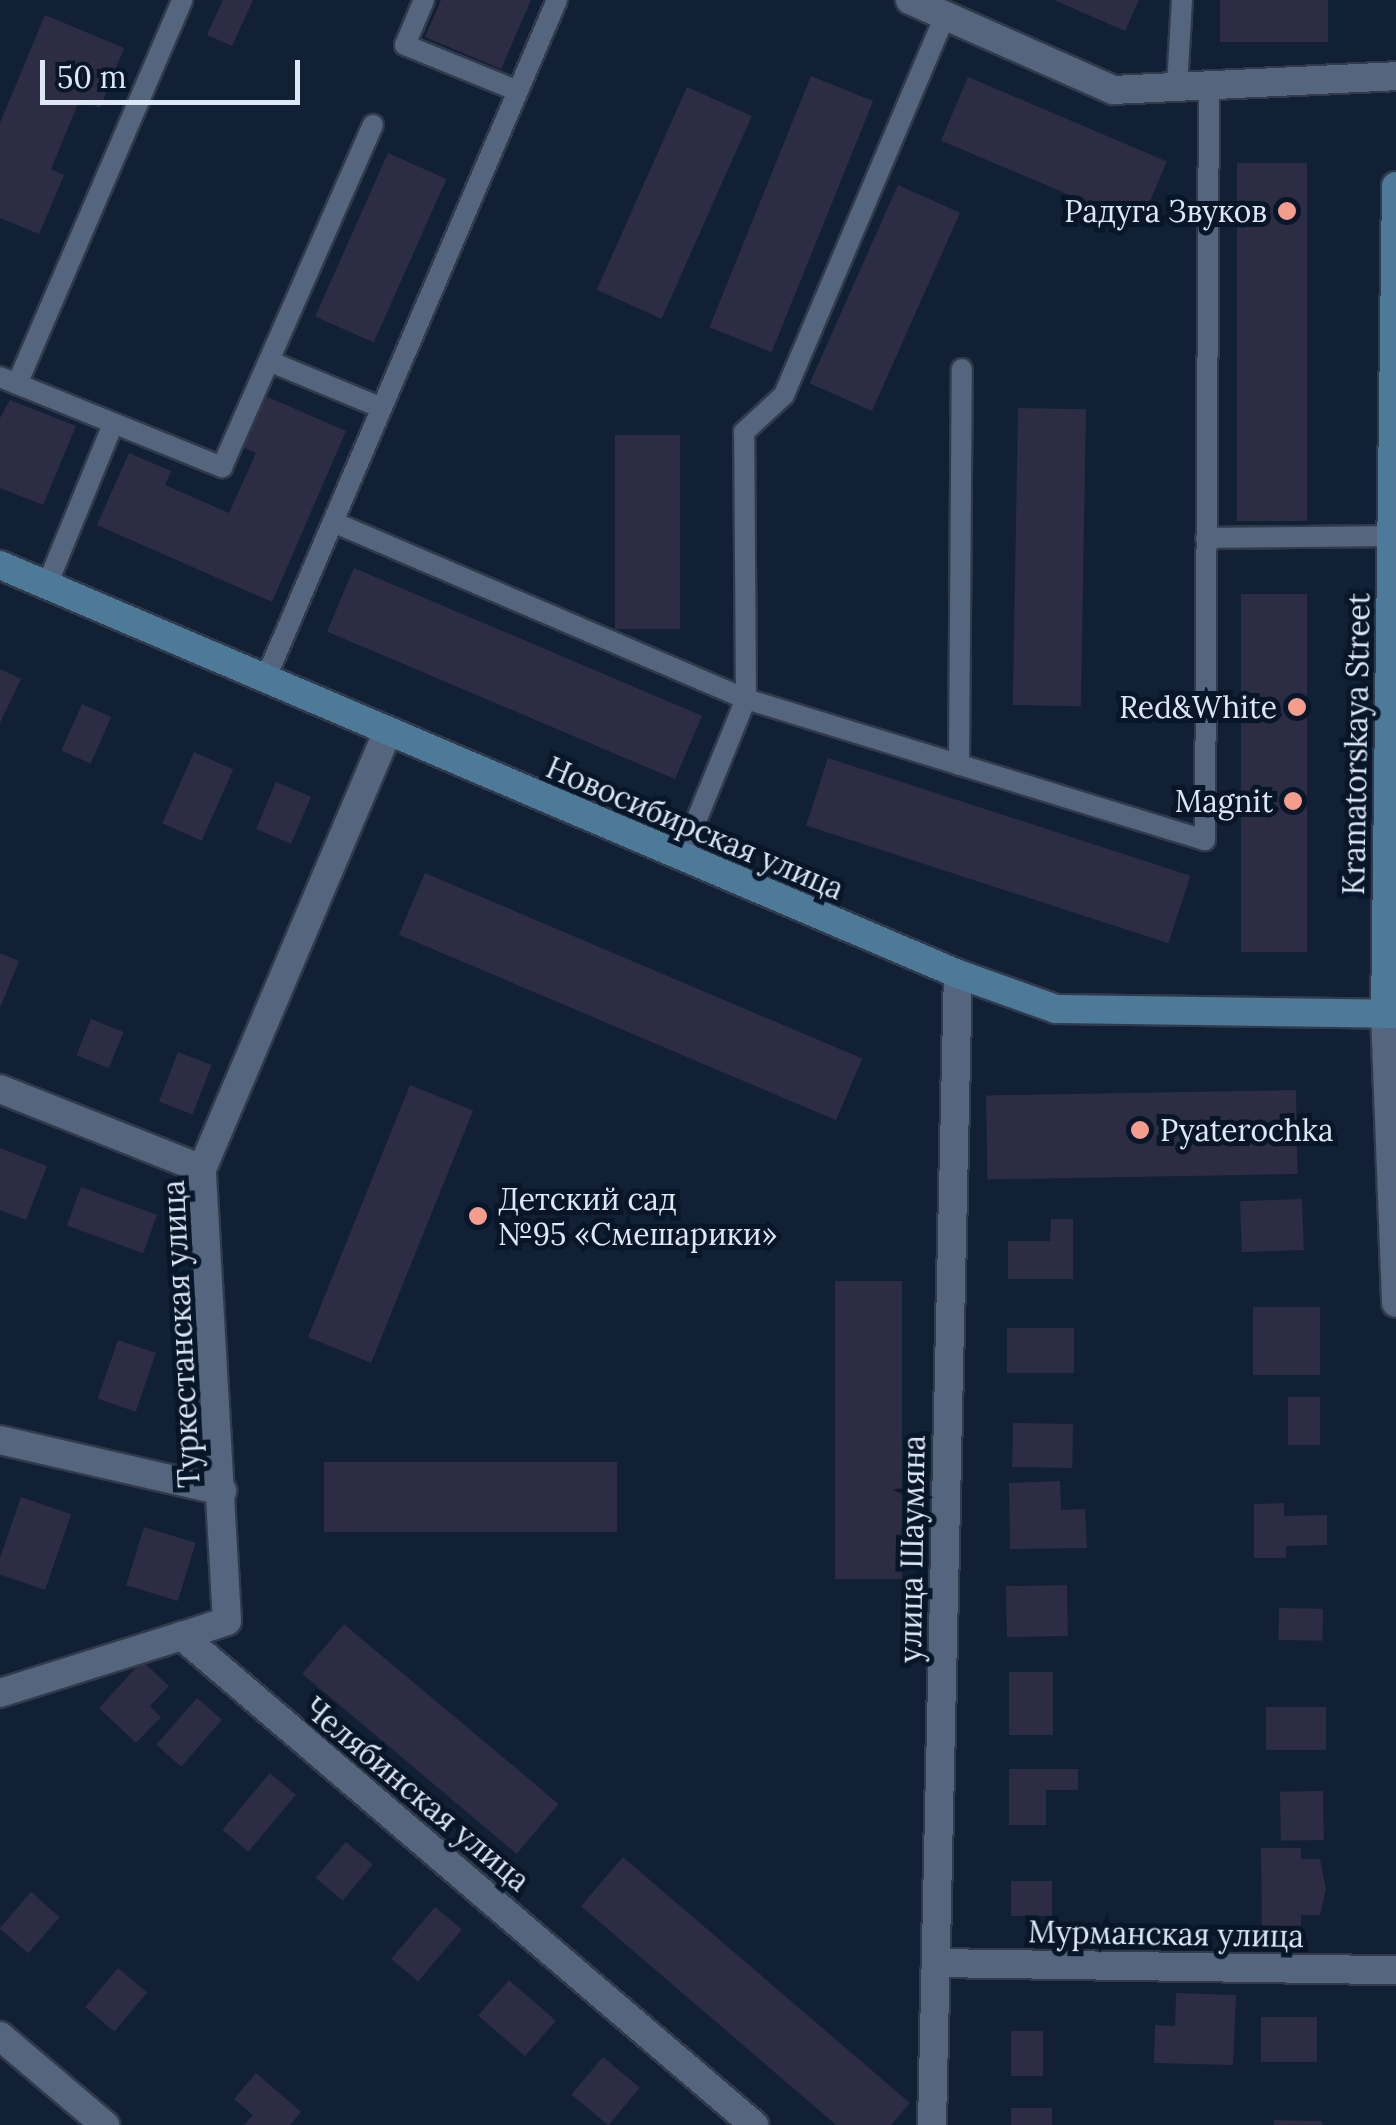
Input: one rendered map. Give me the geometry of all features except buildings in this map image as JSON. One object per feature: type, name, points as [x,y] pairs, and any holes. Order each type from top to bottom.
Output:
[{"type":"main road","name":"Kramatorskaya Street","points":[[1391,1014],[1396,186]]},
{"type":"main road","name":"Новосибирская улица","points":[[0,565],[682,858],[958,974],[1056,1009],[1391,1014]]},
{"type":"street","points":[[910,0],[1113,90],[1396,76]]},
{"type":"street","name":"Туркестанская улица","points":[[182,1636],[228,1621],[202,1169],[387,733]]},
{"type":"street","name":"улица Шаумяна","points":[[932,2125],[958,974]]},
{"type":"street","name":"Kramatorskaya Street","points":[[1391,1014],[1396,1303]]},
{"type":"street","points":[[0,1089],[202,1169]]},
{"type":"street","points":[[0,1440],[222,1492]]},
{"type":"street","points":[[0,1692],[182,1636]]},
{"type":"street","name":"Челябинская улица","points":[[182,1636],[754,2125]]},
{"type":"street","name":"Мурманская улица","points":[[936,1963],[1396,1970]]},
{"type":"street","points":[[0,2036],[105,2125]]},
{"type":"lane","points":[[182,0],[9,381],[222,467],[373,125]]},
{"type":"lane","points":[[424,0],[405,45],[518,91]]},
{"type":"lane","points":[[265,680],[557,0]]},
{"type":"lane","points":[[1177,86],[1182,0]]},
{"type":"lane","points":[[682,858],[746,699],[744,432],[784,395],[945,16]]},
{"type":"lane","points":[[333,522],[746,699],[1204,840],[1209,85]]},
{"type":"lane","points":[[269,361],[382,408]]},
{"type":"lane","points":[[959,765],[962,369]]},
{"type":"lane","points":[[48,586],[113,424]]},
{"type":"lane","points":[[1206,538],[1392,536]]},
{"type":"place","name":"Радуга Звуков","points":[[1287,211]]},
{"type":"place","name":"Red&White","points":[[1297,707]]},
{"type":"place","name":"Magnit","points":[[1293,801]]},
{"type":"place","name":"Pyaterochka","points":[[1140,1130]]},
{"type":"place","name":"Детский сад №95 «Смешарики»","points":[[478,1216]]}]
